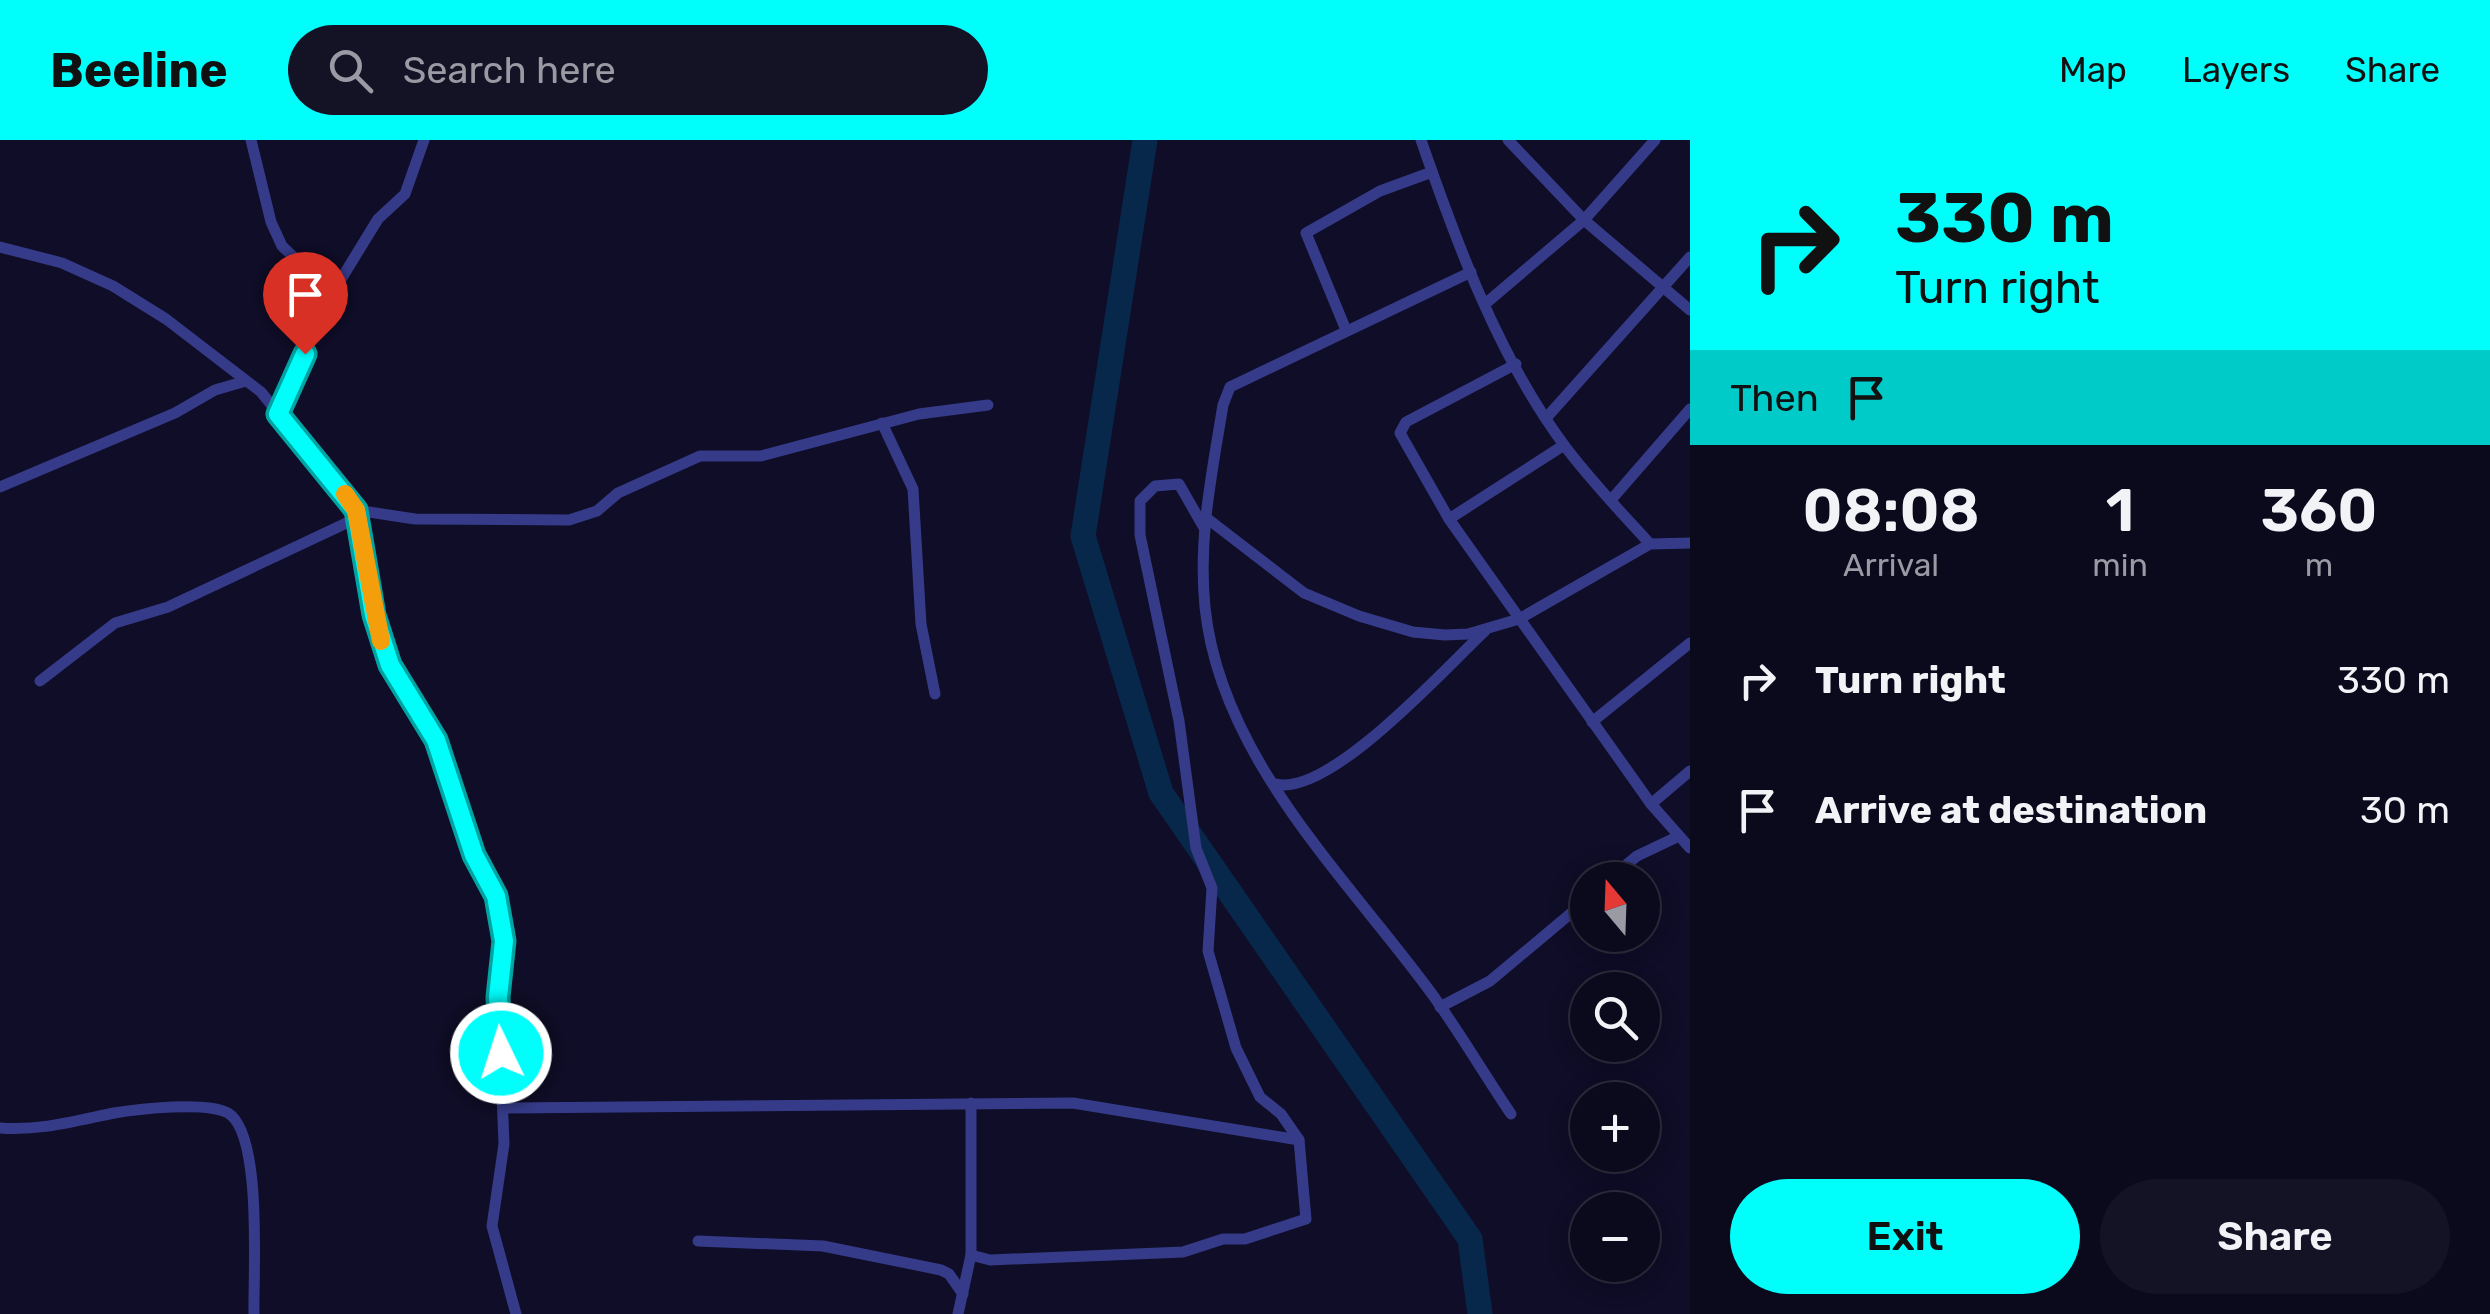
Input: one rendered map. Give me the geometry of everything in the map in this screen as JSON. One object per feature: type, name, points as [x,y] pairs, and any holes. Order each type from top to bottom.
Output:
[{"type":"street","points":[[251,140],[271,222],[282,246],[332,294]]},
{"type":"street","points":[[278,414],[332,294],[378,220],[405,194],[424,140]]},
{"type":"street","points":[[1420,140],[1484,304],[1516,364],[1564,445],[1650,544]]},
{"type":"street","points":[[1484,304],[1584,220],[1654,140]]},
{"type":"street","points":[[1513,142],[1584,220],[1690,310]]},
{"type":"street","points":[[1346,330],[1306,233],[1380,191],[1432,172]]},
{"type":"street","points":[[0,247],[62,262],[113,286],[246,380],[278,414],[356,514],[385,652],[400,688],[436,740],[474,855],[500,906],[504,1144],[492,1226],[516,1314]]},
{"type":"street","points":[[1547,417],[1690,257]]},
{"type":"street","points":[[1472,272],[1230,386],[1223,404],[1204,521],[1205,610],[1213,650],[1234,708],[1276,784],[1323,860],[1440,1007],[1511,1114]]},
{"type":"street","points":[[1516,364],[1401,427],[1400,433],[1449,519],[1651,804],[1690,848]]},
{"type":"street","points":[[0,487],[175,413],[215,390],[246,380]]},
{"type":"street","points":[[40,680],[115,623],[182,601],[356,514],[415,519],[569,520],[597,512],[618,494],[700,456],[761,456],[882,422],[988,406]]},
{"type":"street","points":[[1611,500],[1690,409]]},
{"type":"street","points":[[882,422],[913,489],[921,624],[934,694]]},
{"type":"street","points":[[1449,519],[1564,445]]},
{"type":"street","points":[[972,1255],[990,1260],[1183,1252],[1223,1239],[1245,1239],[1306,1219],[1299,1140],[1281,1114],[1260,1097],[1228,1027],[1208,952],[1212,888],[1196,848],[1174,691],[1140,536],[1140,501],[1155,486],[1179,484],[1204,521],[1304,593],[1359,616],[1413,632],[1445,635],[1519,619],[1650,544],[1690,543]]},
{"type":"street","points":[[1276,784],[1296,785],[1340,764],[1488,628]]},
{"type":"street","points":[[1592,722],[1690,644]]},
{"type":"street","points":[[1651,804],[1690,771]]},
{"type":"street","points":[[1630,862],[1679,836]]},
{"type":"street","points":[[1440,1007],[1490,980],[1570,915]]},
{"type":"street","points":[[958,1314],[972,1255],[971,1103]]},
{"type":"street","points":[[503,1108],[1073,1104],[1299,1140]]},
{"type":"street","points":[[0,1128],[58,1126],[117,1112],[208,1107],[226,1112],[240,1129],[250,1164],[254,1314]]},
{"type":"street","points":[[698,1241],[823,1246],[941,1270],[949,1274],[964,1294]]},
{"type":"waterway","points":[[1145,140],[1083,536],[1161,793],[1470,1239],[1480,1314]]},
{"type":"slow traffic","points":[[345,494],[356,510],[381,641]]},
{"type":"route","points":[[305,354],[278,414],[356,510],[380,638],[400,688],[436,740],[474,855],[500,906],[504,941],[498,997],[501,1053]]}]
